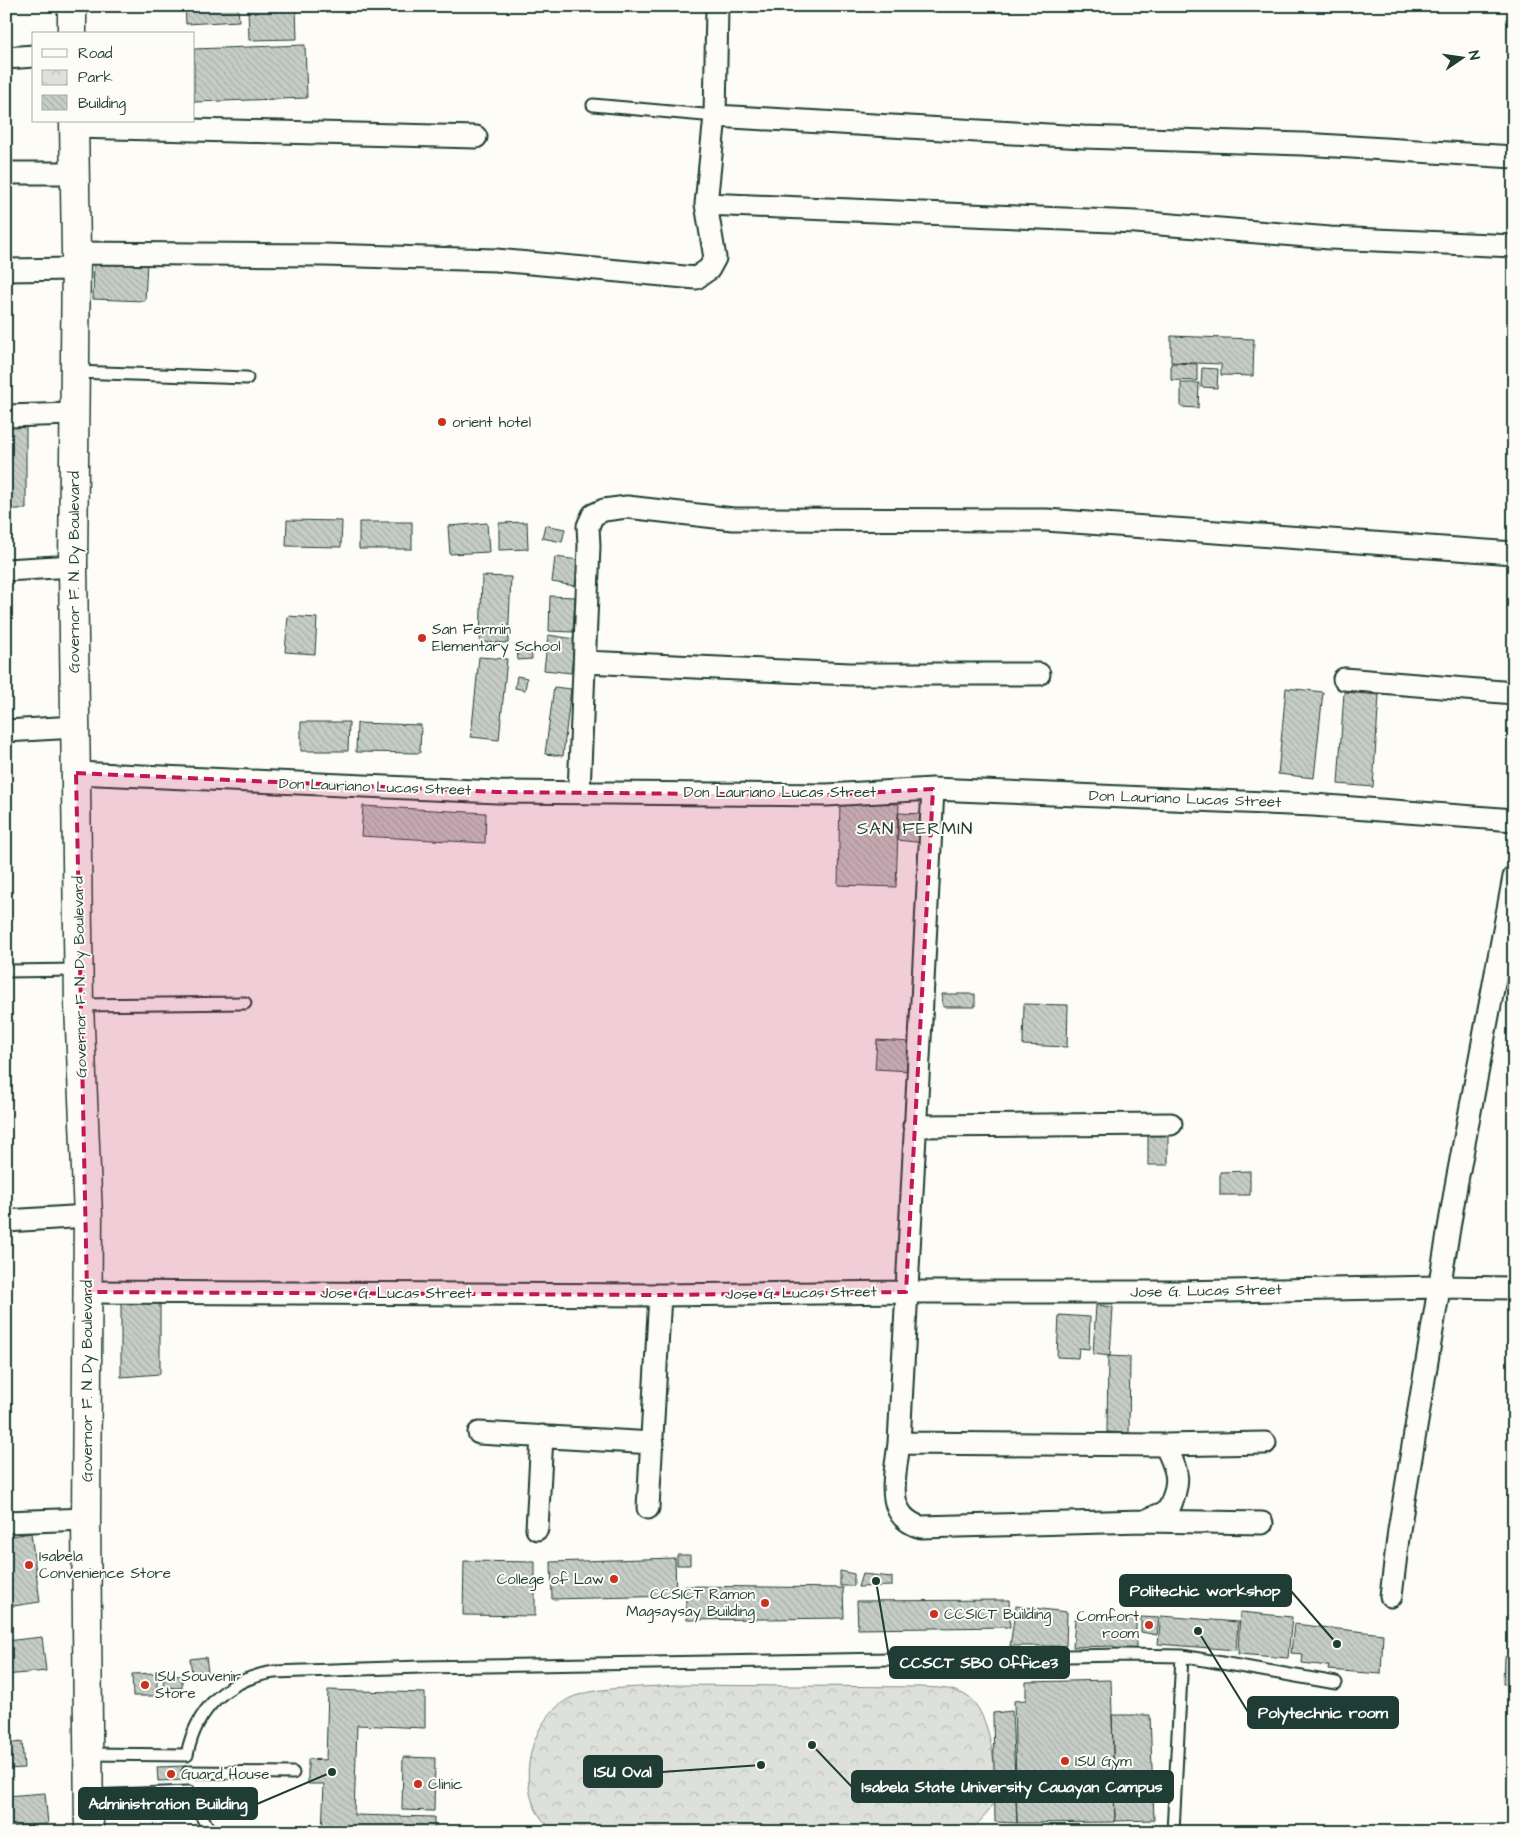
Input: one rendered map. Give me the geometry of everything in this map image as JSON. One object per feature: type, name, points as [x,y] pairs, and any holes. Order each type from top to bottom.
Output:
[{"type":"highway","points":[[72,6],[72,32]]},
{"type":"highway","name":"Governor F. N. Dy Boulevard","points":[[74,124],[76,261],[73,566],[79,1005],[88,1216],[86,1519],[89,1832]]},
{"type":"street","points":[[6,270],[76,261],[324,255],[496,260],[696,278],[709,269],[715,258],[706,204],[715,116],[717,6]]},
{"type":"street","points":[[6,58],[32,56]]},
{"type":"street","points":[[715,116],[1073,137],[1303,144],[1514,156]]},
{"type":"street","points":[[74,124],[476,137]]},
{"type":"street","points":[[6,173],[76,173]]},
{"type":"street","points":[[706,204],[1136,222],[1330,238],[1514,246]]},
{"type":"street","points":[[6,416],[74,414]]},
{"type":"street","points":[[579,792],[588,526],[593,515],[604,510],[627,507],[733,520],[1046,520],[1514,553]]},
{"type":"street","points":[[6,570],[73,566]]},
{"type":"street","points":[[584,662],[850,674],[1039,674]]},
{"type":"street","points":[[1344,679],[1514,693]]},
{"type":"street","points":[[6,731],[75,727]]},
{"type":"street","name":"Don Lauriano Lucas Street","points":[[76,773],[497,792],[827,795],[933,789],[1313,805],[1514,820]]},
{"type":"street","points":[[933,789],[899,1442],[894,1490],[896,1508],[902,1519],[920,1527],[1144,1521],[1262,1523]]},
{"type":"street","points":[[1390,1596],[1398,1530],[1439,1287],[1514,877]]},
{"type":"street","points":[[914,1126],[1171,1124]]},
{"type":"street","points":[[6,1221],[88,1216]]},
{"type":"street","name":"Jose G. Lucas Street","points":[[87,1292],[660,1295],[906,1292],[1178,1292],[1439,1287],[1514,1288]]},
{"type":"street","points":[[648,1508],[653,1443],[655,1350],[660,1295]]},
{"type":"street","points":[[479,1433],[653,1443]]},
{"type":"street","points":[[538,1529],[542,1436]]},
{"type":"street","points":[[899,1442],[1165,1445],[1265,1443]]},
{"type":"street","points":[[1144,1521],[1168,1511],[1174,1499],[1177,1484],[1177,1468],[1165,1445]]},
{"type":"street","points":[[6,1522],[86,1519]]},
{"type":"lane","points":[[592,105],[715,116]]},
{"type":"lane","points":[[75,372],[247,378]]},
{"type":"lane","points":[[6,971],[79,970]]},
{"type":"lane","points":[[79,1005],[244,1003]]},
{"type":"lane","points":[[1173,1832],[1182,1656]]},
{"type":"lane","points":[[210,1832],[188,1792],[186,1755],[199,1721],[209,1705],[238,1682],[255,1675],[274,1672],[421,1667],[1182,1656],[1336,1683]]},
{"type":"lane","points":[[88,1754],[186,1755]]},
{"type":"lane","points":[[188,1772],[293,1773]]},
{"type":"lane","points":[[89,1796],[188,1792]]},
{"type":"highlighted area","points":[[76,773],[497,792],[827,795],[933,789],[906,1292],[660,1295],[87,1292]]},
{"type":"green space","points":[[674,1685],[920,1687],[943,1688],[960,1692],[974,1702],[987,1729],[994,1763],[995,1779],[992,1805],[970,1832],[554,1832],[541,1818],[533,1803],[529,1786],[532,1749],[538,1732],[548,1717],[560,1704],[575,1696],[599,1690]]},
{"type":"building","points":[[6,6],[9,48],[6,48]]},
{"type":"building","points":[[185,6],[238,6],[239,21],[186,24]]},
{"type":"building","points":[[248,6],[296,6],[297,39],[249,40]]},
{"type":"building","points":[[305,45],[307,98],[195,102],[195,49]]},
{"type":"building","points":[[94,261],[147,262],[145,301],[93,299]]},
{"type":"building","points":[[1171,336],[1254,339],[1253,376],[1221,375],[1221,364],[1171,362]]},
{"type":"building","points":[[1171,363],[1197,364],[1197,381],[1171,380]]},
{"type":"building","points":[[1202,368],[1218,369],[1217,388],[1201,387]]},
{"type":"building","points":[[1181,383],[1199,383],[1198,408],[1181,407]]},
{"type":"building","points":[[6,421],[26,422],[26,509],[6,509]]},
{"type":"building","points":[[287,520],[342,521],[341,547],[286,546]]},
{"type":"building","points":[[359,522],[412,522],[412,549],[359,549]]},
{"type":"building","points":[[527,522],[528,549],[499,550],[499,523]]},
{"type":"building","points":[[487,523],[489,552],[450,554],[448,526]]},
{"type":"building","points":[[545,525],[565,529],[562,542],[542,538]]},
{"type":"building","points":[[555,557],[579,560],[575,586],[552,582]]},
{"type":"building","points":[[482,576],[511,577],[508,643],[480,642]]},
{"type":"building","points":[[550,596],[575,597],[573,632],[549,631]]},
{"type":"building","points":[[288,616],[317,618],[315,654],[285,652]]},
{"type":"building","points":[[548,635],[575,639],[571,673],[544,670]]},
{"type":"building","points":[[531,646],[532,659],[518,660],[517,647]]},
{"type":"building","points":[[479,657],[507,659],[499,740],[471,737]]},
{"type":"building","points":[[517,676],[527,678],[525,690],[515,688]]},
{"type":"building","points":[[554,687],[571,689],[563,756],[545,754]]},
{"type":"building","points":[[1286,688],[1323,692],[1314,778],[1278,774]]},
{"type":"building","points":[[1344,692],[1379,695],[1373,787],[1338,784]]},
{"type":"building","points":[[301,722],[349,722],[348,751],[301,751]]},
{"type":"building","points":[[357,723],[421,725],[420,753],[356,752]]},
{"type":"building","points":[[840,802],[899,804],[896,887],[838,885]]},
{"type":"building","points":[[363,806],[486,813],[485,843],[361,836]]},
{"type":"building","points":[[898,813],[927,814],[925,843],[897,840]]},
{"type":"building","points":[[942,994],[975,994],[975,1007],[943,1007]]},
{"type":"building","points":[[1024,1004],[1068,1005],[1067,1047],[1023,1045]]},
{"type":"building","points":[[877,1040],[911,1042],[910,1071],[875,1069]]},
{"type":"building","points":[[1148,1133],[1168,1134],[1168,1165],[1148,1165]]},
{"type":"building","points":[[1250,1171],[1250,1195],[1220,1195],[1220,1172]]},
{"type":"building","points":[[121,1303],[160,1303],[160,1374],[121,1377]]},
{"type":"building","points":[[1096,1305],[1113,1307],[1110,1356],[1093,1354]]},
{"type":"building","points":[[1059,1315],[1090,1317],[1089,1349],[1079,1348],[1078,1358],[1057,1357]]},
{"type":"building","points":[[1108,1356],[1130,1357],[1129,1433],[1107,1432]]},
{"type":"building","points":[[31,1533],[40,1602],[6,1607],[6,1537]]},
{"type":"building","points":[[677,1555],[690,1555],[690,1565],[677,1565]]},
{"type":"building","name":"College of Law","points":[[675,1558],[676,1596],[552,1599],[551,1562]]},
{"type":"building","points":[[464,1561],[535,1562],[535,1616],[463,1615]]},
{"type":"building","points":[[840,1571],[854,1574],[854,1586],[840,1586]]},
{"type":"building","points":[[862,1574],[892,1577],[892,1586],[858,1587]]},
{"type":"building","name":"CCSICT Ramon Magsaysay Building","points":[[685,1586],[843,1588],[844,1618],[687,1620]]},
{"type":"building","name":"CCSICT Building","points":[[1009,1600],[1010,1627],[858,1629],[857,1601]]},
{"type":"building","points":[[1016,1606],[1067,1612],[1066,1646],[1010,1646]]},
{"type":"building","points":[[1240,1612],[1292,1617],[1288,1658],[1238,1654]]},
{"type":"building","points":[[1161,1616],[1238,1622],[1236,1650],[1158,1644]]},
{"type":"building","points":[[1136,1617],[1136,1650],[1115,1653],[1114,1646],[1073,1647],[1075,1619]]},
{"type":"building","name":"Comfort room","points":[[1141,1617],[1159,1618],[1157,1635],[1141,1632]]},
{"type":"building","points":[[1294,1624],[1383,1634],[1381,1674],[1328,1670],[1329,1666],[1302,1663],[1303,1654],[1291,1653]]},
{"type":"building","points":[[42,1637],[46,1671],[6,1675],[6,1641]]},
{"type":"building","points":[[206,1657],[208,1672],[192,1673],[190,1659]]},
{"type":"building","points":[[1504,1657],[1514,1657],[1514,1684],[1503,1684]]},
{"type":"building","name":"ISU Souvenir Store","points":[[157,1673],[157,1696],[133,1696],[132,1674]]},
{"type":"building","points":[[164,1675],[182,1676],[182,1688],[163,1687]]},
{"type":"building","name":"ISU Gym","points":[[1111,1680],[1115,1822],[1017,1823],[1014,1701],[1026,1700],[1026,1682]]},
{"type":"building","points":[[328,1690],[425,1693],[425,1728],[357,1725],[354,1815],[434,1817],[434,1832],[322,1832],[324,1784],[308,1784],[308,1759],[326,1760]]},
{"type":"building","points":[[1012,1711],[1017,1823],[995,1822],[993,1713]]},
{"type":"building","points":[[1112,1715],[1150,1715],[1154,1820],[1115,1821]]},
{"type":"building","points":[[22,1742],[24,1768],[6,1769],[6,1744]]},
{"type":"building","name":"Clinic","points":[[403,1757],[435,1758],[434,1811],[402,1810]]},
{"type":"building","name":"Guard House","points":[[184,1766],[185,1780],[158,1781],[157,1767]]},
{"type":"building","points":[[45,1793],[48,1824],[6,1827],[6,1796]]},
{"type":"place","name":"orient hotel","points":[[442,422]]},
{"type":"place","name":"San Fermin Elementary School","points":[[422,638]]},
{"type":"place","name":"Isabela Convenience Store","points":[[29,1565]]},
{"type":"place","name":"College of Law","points":[[614,1579]]},
{"type":"place","name":"CCSCT SBO Office3","points":[[876,1581]]},
{"type":"place","name":"CCSICT Ramon Magsaysay Building","points":[[765,1603]]},
{"type":"place","name":"CCSICT Building","points":[[934,1614]]},
{"type":"place","name":"Comfort room","points":[[1149,1625]]},
{"type":"place","name":"Polytechnic room","points":[[1198,1631]]},
{"type":"place","name":"Politechic workshop","points":[[1337,1644]]},
{"type":"place","name":"ISU Souvenir Store","points":[[145,1685]]},
{"type":"place","name":"Isabela State University Cauayan Campus","points":[[812,1745]]},
{"type":"place","name":"ISU Gym","points":[[1065,1761]]},
{"type":"place","name":"ISU Oval","points":[[761,1765]]},
{"type":"place","name":"Administration Building","points":[[332,1772]]},
{"type":"place","name":"Guard House","points":[[171,1774]]},
{"type":"place","name":"Clinic","points":[[418,1784]]},
{"type":"district","name":"SAN FERMIN","points":[[915,828]]}]
